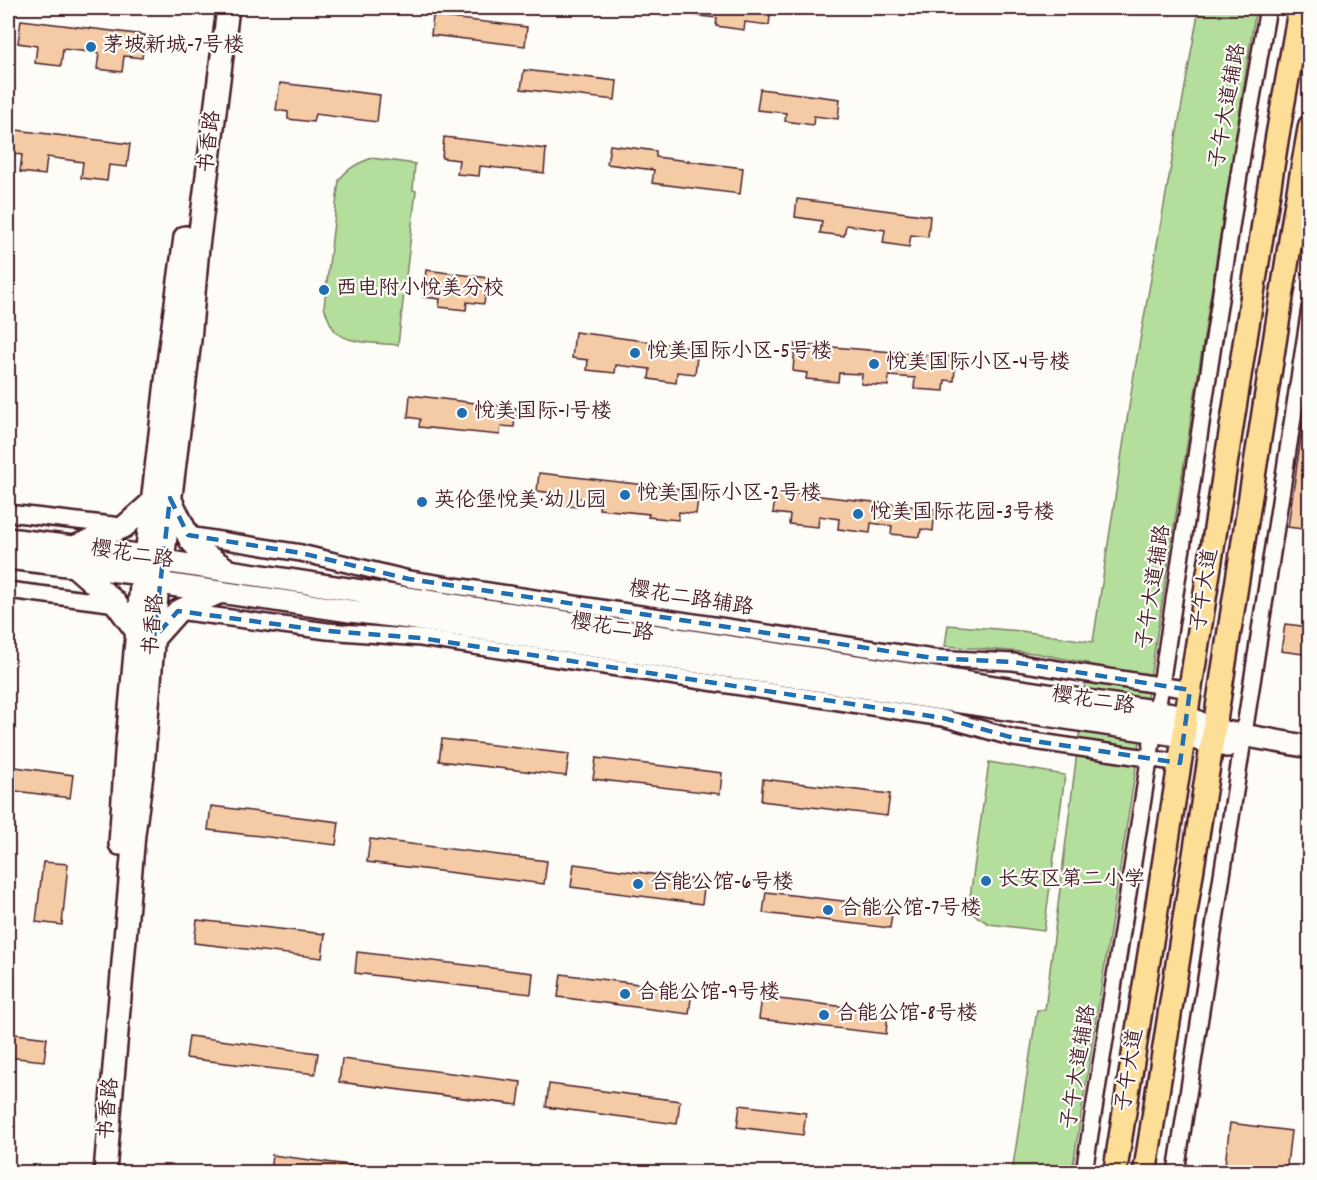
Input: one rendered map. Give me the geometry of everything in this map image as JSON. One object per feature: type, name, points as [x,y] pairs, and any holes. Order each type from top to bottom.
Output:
[{"type":"main road","name":"书香路","points":[[161,500],[170,347],[213,8]]},
{"type":"main road","name":"书香路","points":[[91,1173],[126,753],[145,635],[161,500],[190,340],[198,247],[228,8]]},
{"type":"main road","name":"子午大道","points":[[1115,1173],[1277,138],[1300,8]]},
{"type":"main road","name":"子午大道","points":[[1145,1173],[1310,126]]},
{"type":"main road","points":[[220,592],[178,611],[145,635],[74,557],[124,527],[161,500],[200,551],[229,571]]},
{"type":"main road","name":"樱花二路","points":[[8,539],[74,557],[152,568],[229,571],[1185,726],[1213,737],[1242,742]]},
{"type":"main road","name":"樱花二路","points":[[8,558],[74,557]]},
{"type":"main road","name":"樱花二路","points":[[152,568],[220,592],[1155,721]]},
{"type":"main road","name":"书香路","points":[[105,1173],[134,834],[143,767],[145,635]]},
{"type":"main road","points":[[1242,742],[1310,747]]},
{"type":"main road","points":[[1242,742],[1310,760]]},
{"type":"street","name":"子午大道辅路","points":[[1084,1173],[1243,149],[1268,8]]},
{"type":"street","points":[[1176,1173],[1310,308]]},
{"type":"street","points":[[8,513],[124,527]]},
{"type":"street","name":"樱花二路辅路","points":[[188,535],[301,553],[409,579],[921,656],[1013,663],[1190,690]]},
{"type":"street","points":[[8,590],[117,604]]},
{"type":"street","points":[[178,611],[327,631],[420,638],[467,645],[943,718],[1014,738],[1180,763]]},
{"type":"highlighted area","points":[[170,498],[188,535],[301,553],[409,579],[933,658],[1013,662],[1190,690],[1180,763],[1014,738],[943,718],[421,638],[327,631],[178,611],[154,638]]},
{"type":"green space","points":[[1199,8],[1256,8],[1072,1172],[1012,1172],[1037,1010],[1045,1010],[1088,663],[1034,653],[945,646],[948,625],[1021,631],[1093,642],[1134,374]]},
{"type":"green space","points":[[372,158],[415,164],[413,190],[416,191],[398,345],[343,337],[332,327],[324,307],[339,180],[354,166]]},
{"type":"green space","points":[[989,762],[1065,775],[1044,931],[989,924],[968,911]]},
{"type":"building","points":[[683,8],[771,8],[769,25],[745,22],[744,30],[716,26],[717,18],[682,14]]},
{"type":"building","points":[[433,16],[527,27],[525,46],[431,35]]},
{"type":"building","name":"茅坡新城-7号楼","points":[[21,20],[145,35],[142,58],[124,56],[122,72],[97,69],[99,53],[63,49],[61,66],[35,63],[37,46],[18,43]]},
{"type":"building","points":[[524,70],[617,81],[615,100],[521,89]]},
{"type":"building","points":[[280,83],[380,95],[377,122],[315,114],[313,122],[288,119],[288,112],[276,110]]},
{"type":"building","points":[[760,89],[840,99],[838,119],[814,116],[813,125],[785,121],[786,113],[757,110]]},
{"type":"building","points":[[8,129],[130,144],[127,167],[109,165],[107,181],[81,178],[83,162],[47,157],[45,175],[20,172],[22,155],[8,153]]},
{"type":"building","points":[[444,137],[546,149],[544,173],[480,166],[479,176],[457,174],[459,160],[442,158]]},
{"type":"building","points":[[610,145],[656,151],[656,157],[743,168],[740,194],[652,183],[654,170],[607,164]]},
{"type":"building","points":[[797,199],[930,216],[928,237],[911,235],[909,247],[883,243],[885,230],[846,225],[844,236],[820,233],[822,221],[795,217]]},
{"type":"building","points":[[426,270],[488,278],[484,304],[467,302],[466,310],[439,307],[440,299],[423,297]]},
{"type":"building","name":"悦美国际小区-5号楼","points":[[575,332],[698,348],[695,374],[677,372],[676,383],[649,379],[650,369],[616,365],[615,373],[587,370],[588,360],[572,358]]},
{"type":"building","name":"悦美国际小区-4号楼","points":[[795,344],[956,357],[954,381],[945,380],[944,391],[914,389],[915,378],[889,376],[888,386],[861,384],[862,374],[839,373],[838,382],[806,379],[807,373],[793,371]]},
{"type":"building","name":"悦美国际-1号楼","points":[[410,395],[516,408],[514,427],[501,426],[500,435],[419,427],[420,419],[408,417]]},
{"type":"building","points":[[1303,423],[1310,423],[1310,530],[1288,527]]},
{"type":"building","name":"悦美国际小区-2号楼","points":[[539,473],[699,491],[696,514],[679,512],[678,520],[648,517],[649,514],[599,509],[600,500],[577,498],[576,507],[551,504],[552,493],[537,491]]},
{"type":"building","name":"悦美国际花园-3号楼","points":[[776,491],[935,509],[933,531],[921,529],[920,537],[891,534],[892,526],[871,523],[870,533],[838,529],[839,519],[819,516],[818,527],[789,524],[790,515],[773,513]]},
{"type":"building","points":[[1285,624],[1310,627],[1310,655],[1281,651]]},
{"type":"building","points":[[442,739],[569,754],[566,776],[439,761]]},
{"type":"building","points":[[596,758],[722,773],[720,794],[593,779]]},
{"type":"building","points":[[8,766],[73,775],[70,798],[8,790]]},
{"type":"building","points":[[763,779],[890,794],[887,816],[761,801]]},
{"type":"building","points":[[211,806],[339,822],[336,845],[208,830]]},
{"type":"building","points":[[370,839],[547,861],[544,884],[367,862]]},
{"type":"building","points":[[43,862],[68,864],[62,925],[36,922]]},
{"type":"building","name":"合能公馆-6号楼","points":[[574,864],[705,881],[702,904],[571,887]]},
{"type":"building","name":"合能公馆-7号楼","points":[[766,892],[893,907],[890,928],[763,913]]},
{"type":"building","points":[[197,920],[325,934],[322,958],[194,943]]},
{"type":"building","points":[[357,952],[533,973],[531,994],[355,973]]},
{"type":"building","name":"合能公馆-9号楼","points":[[561,974],[692,991],[689,1014],[558,997]]},
{"type":"building","name":"合能公馆-8号楼","points":[[762,997],[888,1012],[886,1034],[759,1019]]},
{"type":"building","points":[[8,1033],[47,1038],[44,1061],[8,1057]]},
{"type":"building","points":[[189,1036],[318,1053],[315,1074],[186,1058]]},
{"type":"building","points":[[342,1059],[521,1082],[518,1105],[339,1082]]},
{"type":"building","points":[[549,1084],[680,1101],[677,1124],[546,1107]]},
{"type":"building","points":[[740,1105],[806,1113],[803,1135],[737,1127]]},
{"type":"building","points":[[1230,1123],[1291,1131],[1286,1173],[1224,1173]]},
{"type":"building","points":[[272,1155],[356,1166],[355,1173],[270,1173]]},
{"type":"place","name":"茅坡新城-7号楼","points":[[91,47]]},
{"type":"place","name":"西电附小悦美分校","points":[[324,290]]},
{"type":"place","name":"悦美国际小区-5号楼","points":[[635,353]]},
{"type":"place","name":"悦美国际小区-4号楼","points":[[874,364]]},
{"type":"place","name":"悦美国际-1号楼","points":[[462,413]]},
{"type":"place","name":"悦美国际小区-2号楼","points":[[625,495]]},
{"type":"place","name":"英伦堡悦美·幼儿园","points":[[422,502]]},
{"type":"place","name":"悦美国际花园-3号楼","points":[[858,514]]},
{"type":"place","name":"长安区第二小学","points":[[986,881]]},
{"type":"place","name":"合能公馆-6号楼","points":[[638,884]]},
{"type":"place","name":"合能公馆-7号楼","points":[[828,910]]},
{"type":"place","name":"合能公馆-9号楼","points":[[625,994]]},
{"type":"place","name":"合能公馆-8号楼","points":[[824,1015]]}]
